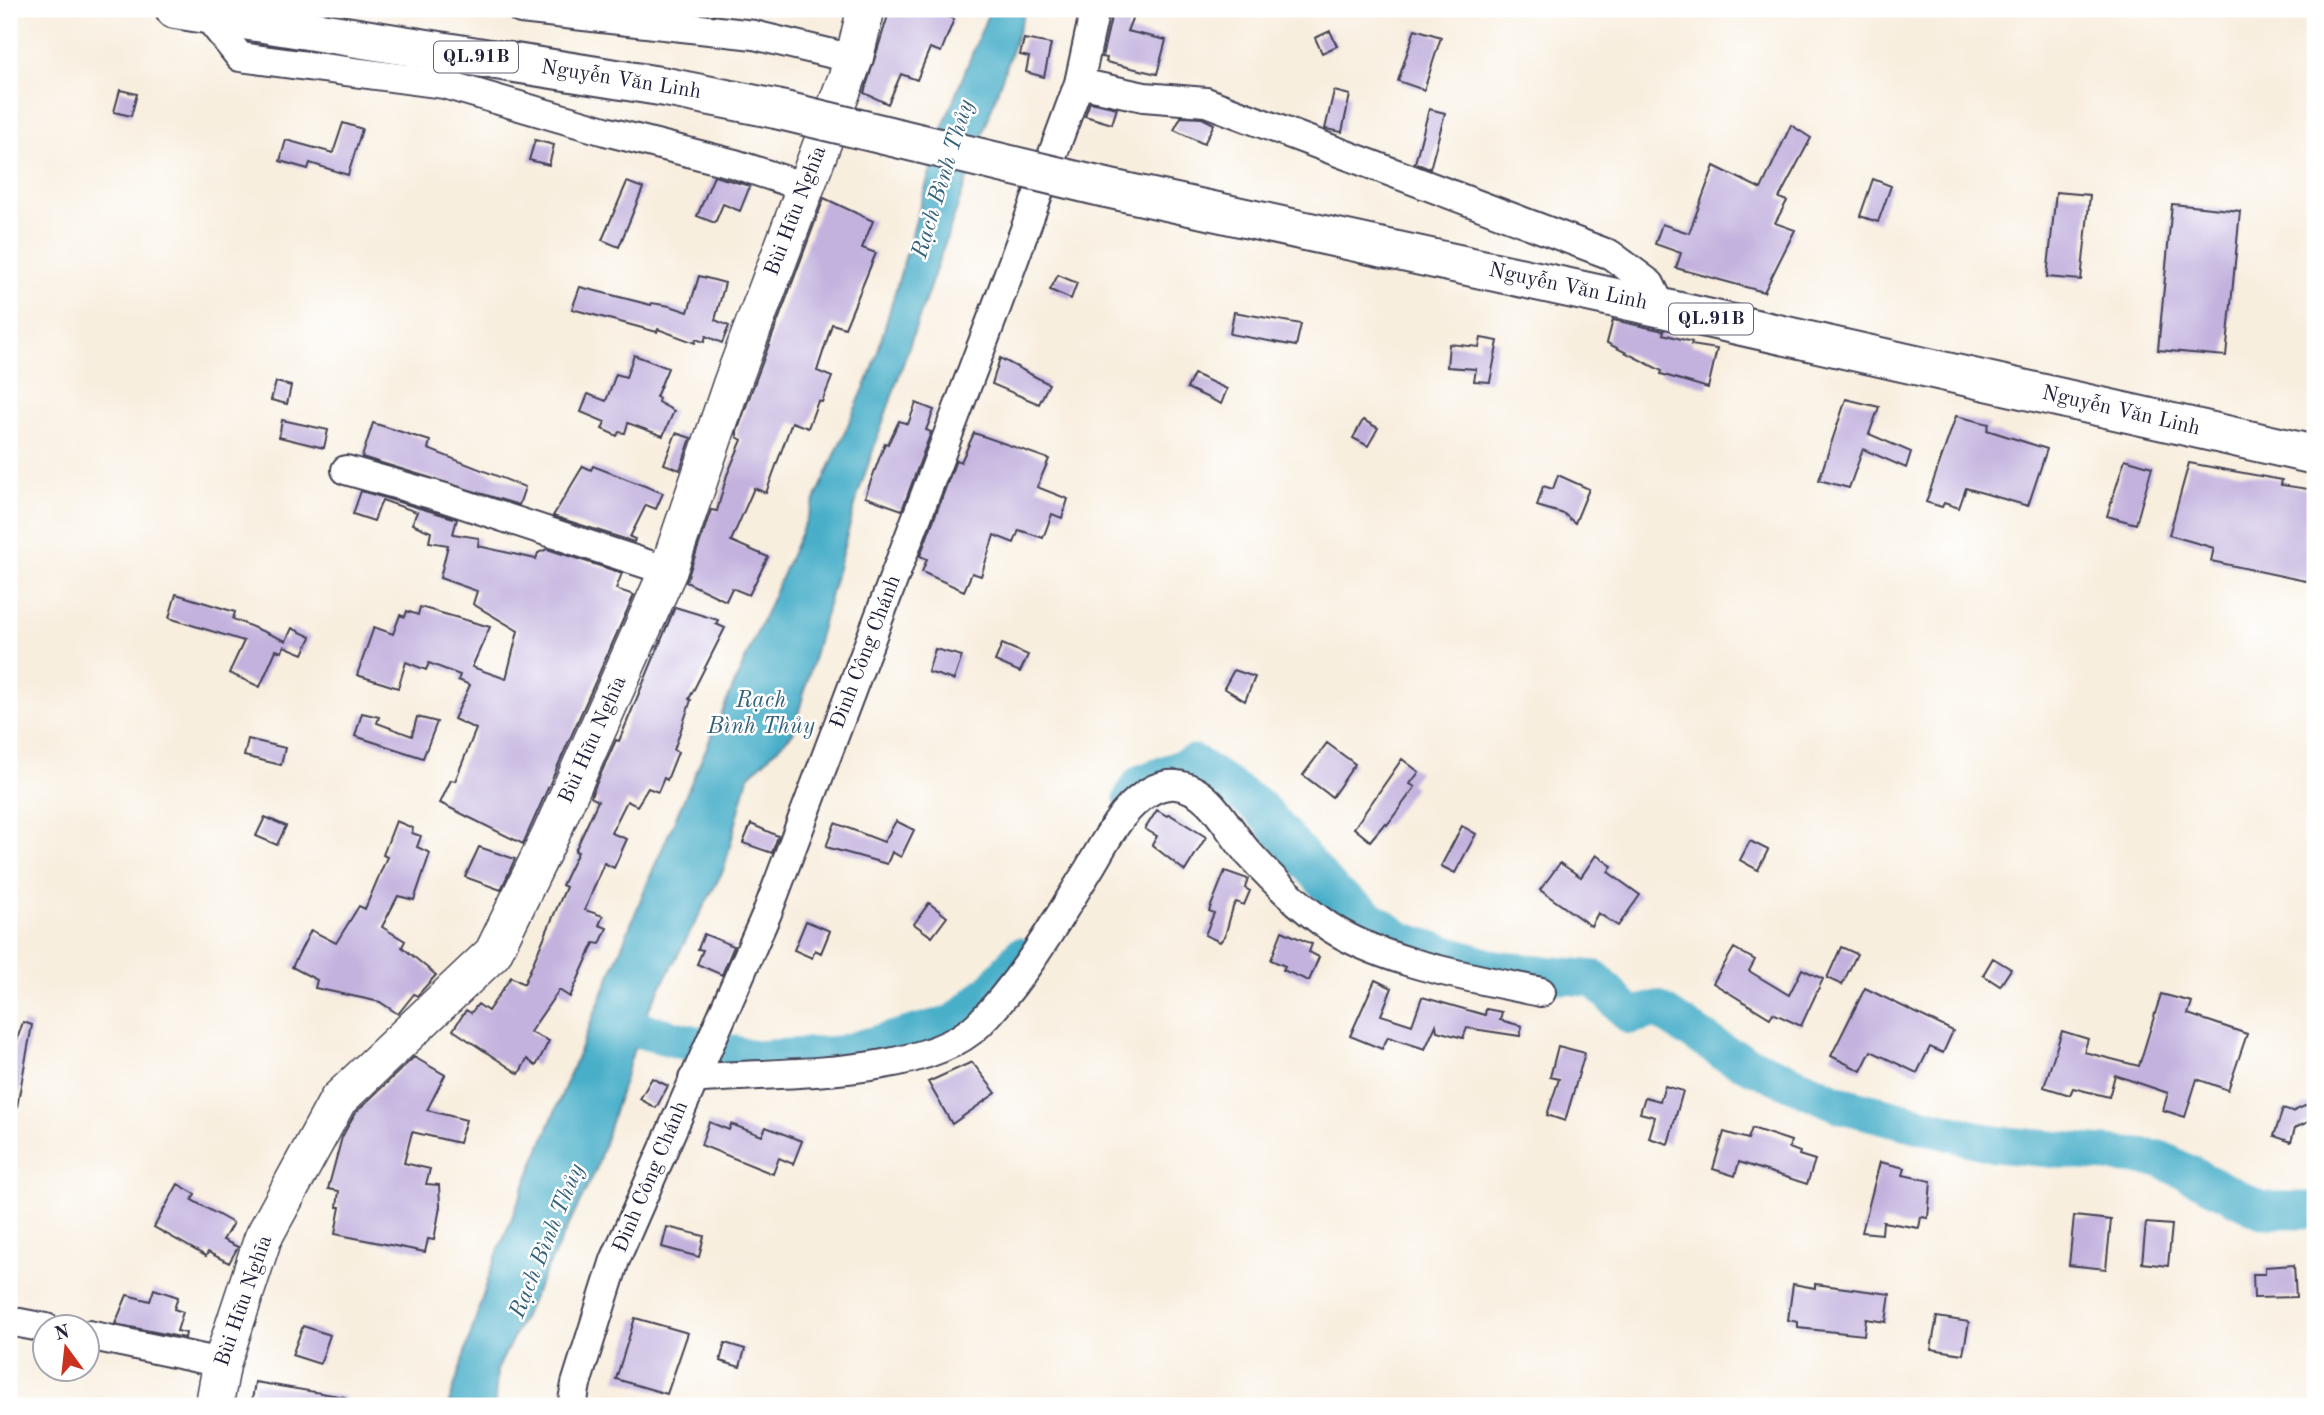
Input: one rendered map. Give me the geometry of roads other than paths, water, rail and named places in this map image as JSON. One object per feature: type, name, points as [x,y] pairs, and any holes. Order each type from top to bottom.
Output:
[{"type":"highway","name":"Nguyễn Văn Linh","points":[[197,10],[666,87],[776,109],[1106,188],[1662,307],[2315,454]]},
{"type":"main road","name":"Bùi Hữu Nghĩa","points":[[214,1406],[222,1363],[263,1238],[338,1100],[493,953],[575,784],[668,571],[732,383],[854,59],[866,9]]},
{"type":"street","points":[[521,9],[754,35],[854,59]]},
{"type":"street","name":"Đinh Công Chánh","points":[[572,1406],[576,1384],[615,1260],[767,913],[1079,83],[1095,9]]},
{"type":"street","points":[[197,10],[240,57],[444,84],[605,131],[735,164],[805,187]]},
{"type":"street","points":[[1079,83],[1144,97],[1206,102],[1611,255],[1650,284],[1662,307]]},
{"type":"street","points":[[346,470],[445,498],[668,571]]},
{"type":"street","points":[[694,1075],[893,1063],[937,1051],[958,1040],[978,1025],[1009,989],[1122,817],[1153,790],[1168,785],[1198,793],[1218,812],[1249,855],[1280,886],[1341,935],[1450,973],[1541,992]]},
{"type":"street","points":[[9,1321],[32,1325]]},
{"type":"street","points":[[102,1338],[222,1363]]},
{"type":"water","name":"Rạch Bình Thủy","points":[[990,9],[1026,9],[859,491],[793,733],[748,777],[724,869],[643,1020],[596,1170],[497,1370],[495,1406],[448,1406],[493,1264],[652,872],[873,368],[944,124]]},
{"type":"waterway","points":[[1132,797],[1141,783],[1194,763],[1260,808],[1334,893],[1401,940],[1495,969],[1595,979],[1631,1016],[1657,1009],[1726,1054],[1842,1105],[1995,1144],[2160,1159],[2262,1210],[2315,1210]]},
{"type":"waterway","points":[[632,1028],[754,1059],[839,1054],[956,1022],[995,987],[1020,956]]}]
